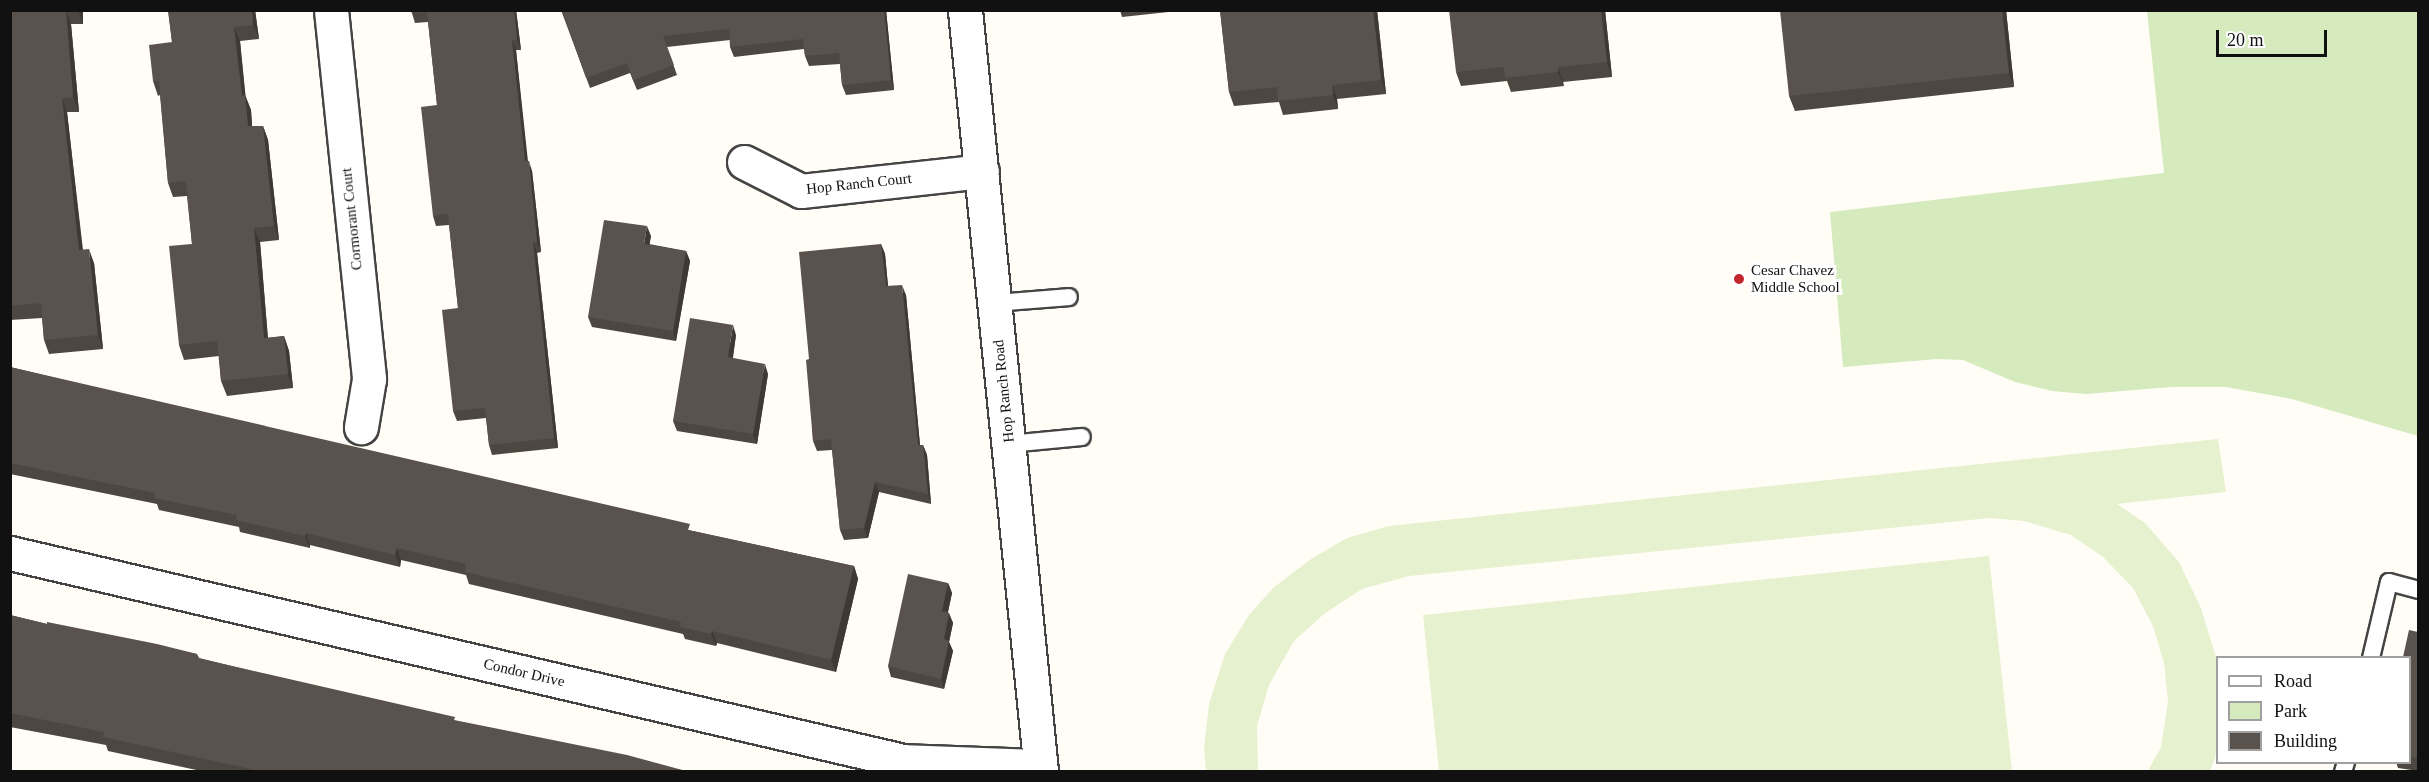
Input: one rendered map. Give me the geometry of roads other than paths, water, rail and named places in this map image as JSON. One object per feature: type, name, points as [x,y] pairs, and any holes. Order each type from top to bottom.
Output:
[{"type":"street","name":"Cormorant Court","points":[[331,10],[369,379],[361,427]]},
{"type":"street","name":"Hop Ranch Road","points":[[964,10],[982,171],[1040,769]]},
{"type":"street","name":"Hop Ranch Court","points":[[744,162],[801,191],[982,171]]},
{"type":"street","name":"Condor Drive","points":[[10,553],[903,761],[1040,769]]},
{"type":"lane","points":[[995,303],[1069,297]]},
{"type":"lane","points":[[1009,444],[1082,437]]},
{"type":"lane","points":[[2371,656],[2389,582],[2418,590]]},
{"type":"place","name":"Cesar Chavez Middle School","points":[[1739,279]]}]
